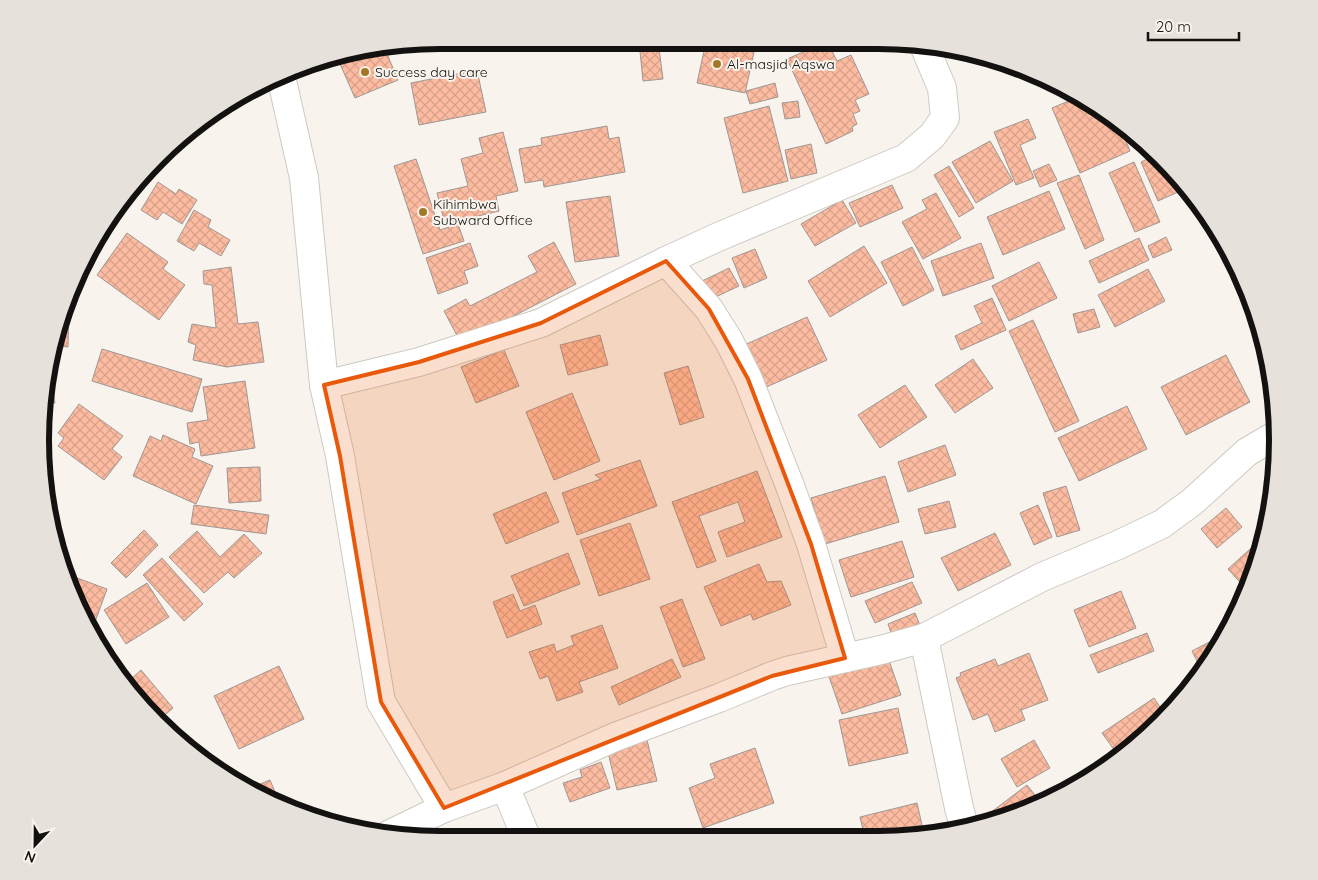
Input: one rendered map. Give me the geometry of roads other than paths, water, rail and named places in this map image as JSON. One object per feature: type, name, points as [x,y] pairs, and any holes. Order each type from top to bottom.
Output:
[{"type":"street","points":[[324,385],[419,362],[541,322],[666,260],[906,158],[932,136],[944,118],[942,88],[927,52]]},
{"type":"street","points":[[282,82],[304,178],[324,385],[340,456],[380,702],[444,808]]},
{"type":"street","points":[[666,260],[709,309],[729,341],[748,379],[811,544],[845,658]]},
{"type":"street","points":[[401,829],[444,808],[505,786],[614,737],[772,676],[924,638],[1042,577],[1162,524],[1192,502],[1247,452],[1269,439]]},
{"type":"street","points":[[924,638],[963,822]]},
{"type":"street","points":[[505,786],[524,831]]},
{"type":"place","name":"Al-masjid Aqswa","points":[[717,64]]},
{"type":"place","name":"Success day care","points":[[365,72]]},
{"type":"place","name":"Kihimbwa Subward Office","points":[[423,212]]}]
